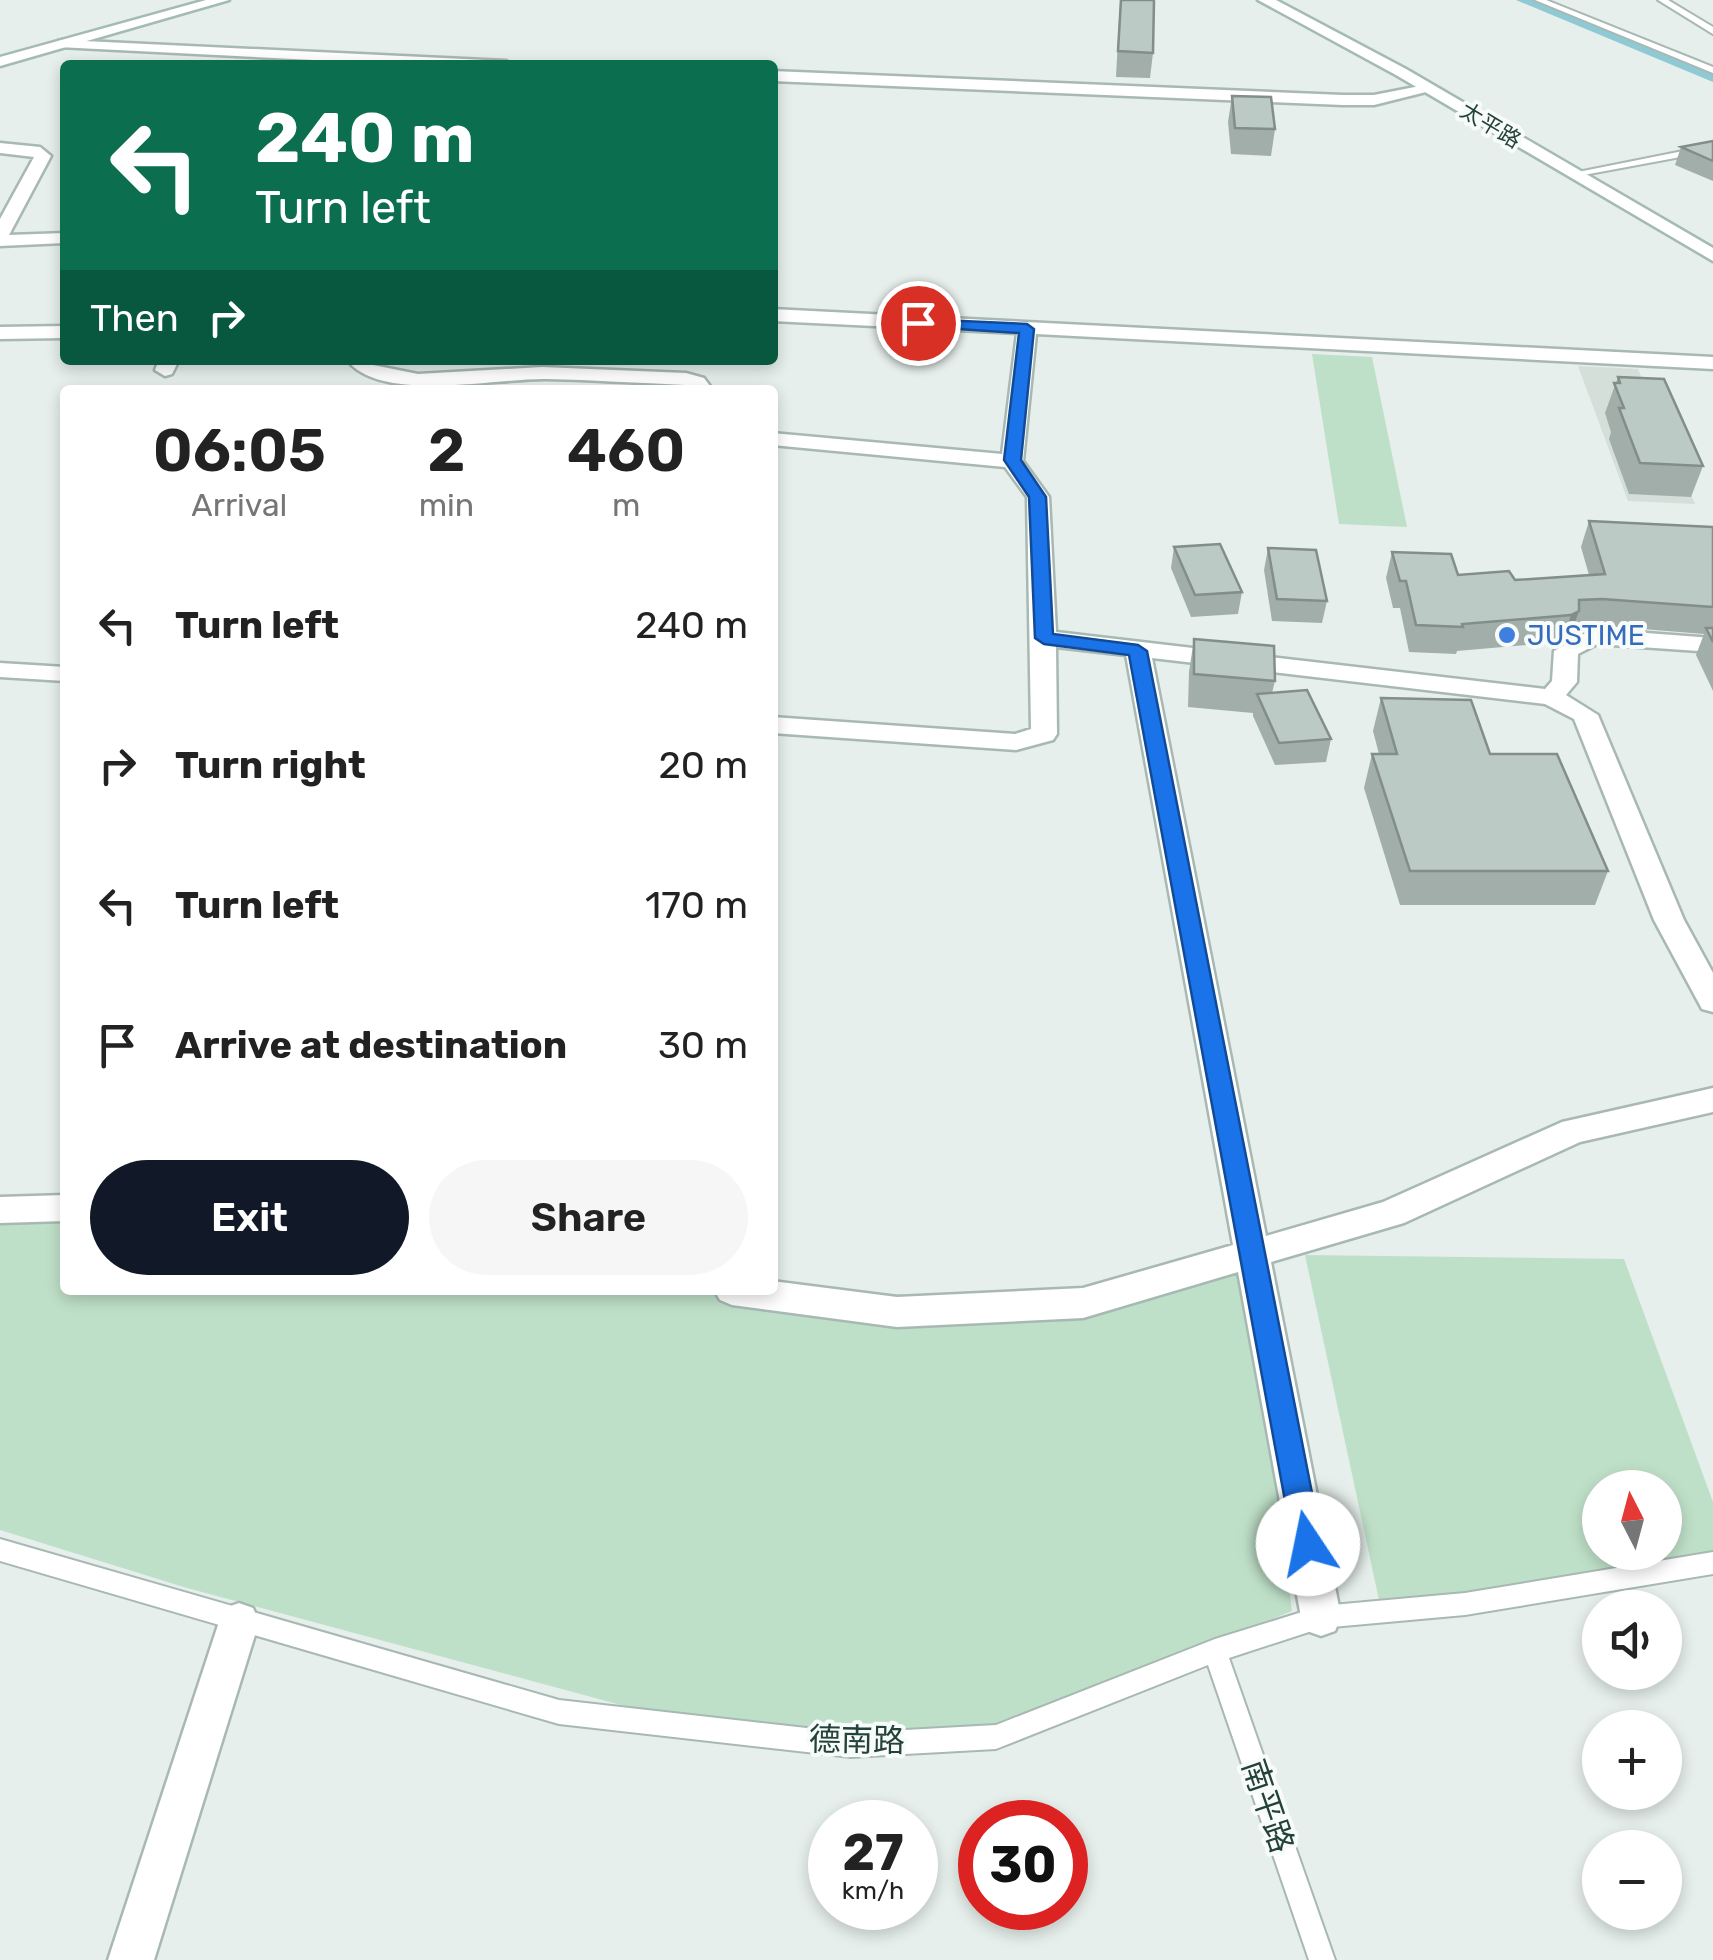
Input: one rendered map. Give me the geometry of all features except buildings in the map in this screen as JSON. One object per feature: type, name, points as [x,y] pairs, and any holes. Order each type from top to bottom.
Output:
[{"type":"street","points":[[0,62],[222,0]]},
{"type":"street","name":"太平路","points":[[1265,0],[1430,89],[1713,256]]},
{"type":"street","points":[[63,44],[401,60]]},
{"type":"street","points":[[778,76],[1344,100],[1374,100],[1430,89]]},
{"type":"street","points":[[0,148],[34,150],[43,156],[0,238],[60,238]]},
{"type":"street","points":[[778,315],[1713,362]]},
{"type":"street","points":[[778,725],[1016,742],[1044,734],[1038,497],[1012,460],[1027,329]]},
{"type":"street","points":[[0,334],[60,332]]},
{"type":"street","points":[[362,365],[366,370],[417,385],[600,374],[686,379],[699,385]]},
{"type":"street","points":[[778,440],[1012,460]]},
{"type":"street","points":[[1551,698],[1564,682],[1566,650],[1593,636],[1713,645]]},
{"type":"street","points":[[1044,638],[1551,698],[1585,715],[1669,920],[1713,1000]]},
{"type":"street","points":[[1138,651],[1321,1617]]},
{"type":"street","points":[[0,670],[60,674]]},
{"type":"street","points":[[770,1295],[897,1312],[1083,1303],[1392,1213],[1574,1131],[1713,1100]]},
{"type":"street","points":[[0,1210],[60,1208]]},
{"type":"street","points":[[132,1960],[239,1622]]},
{"type":"lane","points":[[1539,0],[1712,69]]},
{"type":"lane","points":[[1662,0],[1713,31]]},
{"type":"lane","points":[[1574,174],[1713,148]]},
{"type":"lane","name":"德南路","points":[[0,1550],[559,1712],[851,1745],[996,1738],[1215,1651],[1321,1617],[1465,1604],[1713,1563]]},
{"type":"lane","name":"南平路","points":[[1215,1651],[1322,1960]]},
{"type":"shaded area","points":[[1578,366],[1638,369],[1695,504],[1628,501]]},
{"type":"green space","points":[[1312,354],[1372,357],[1407,527],[1339,524]]},
{"type":"green space","points":[[60,1193],[60,1295],[778,1295],[778,1284],[1026,1305],[1247,1260],[1292,1611],[991,1735],[803,1734],[621,1705],[187,1588],[0,1530],[0,1196]]},
{"type":"green space","points":[[1305,1255],[1624,1259],[1713,1502],[1713,1557],[1682,1562],[1682,1470],[1582,1470],[1582,1570],[1638,1570],[1382,1614]]},
{"type":"waterway","points":[[1524,0],[1713,77]]},
{"type":"place","name":"JUSTIME","points":[[1507,635]]},
{"type":"route","points":[[918,323],[1027,329],[1012,460],[1038,497],[1044,638],[1138,651],[1308,1544]]}]
